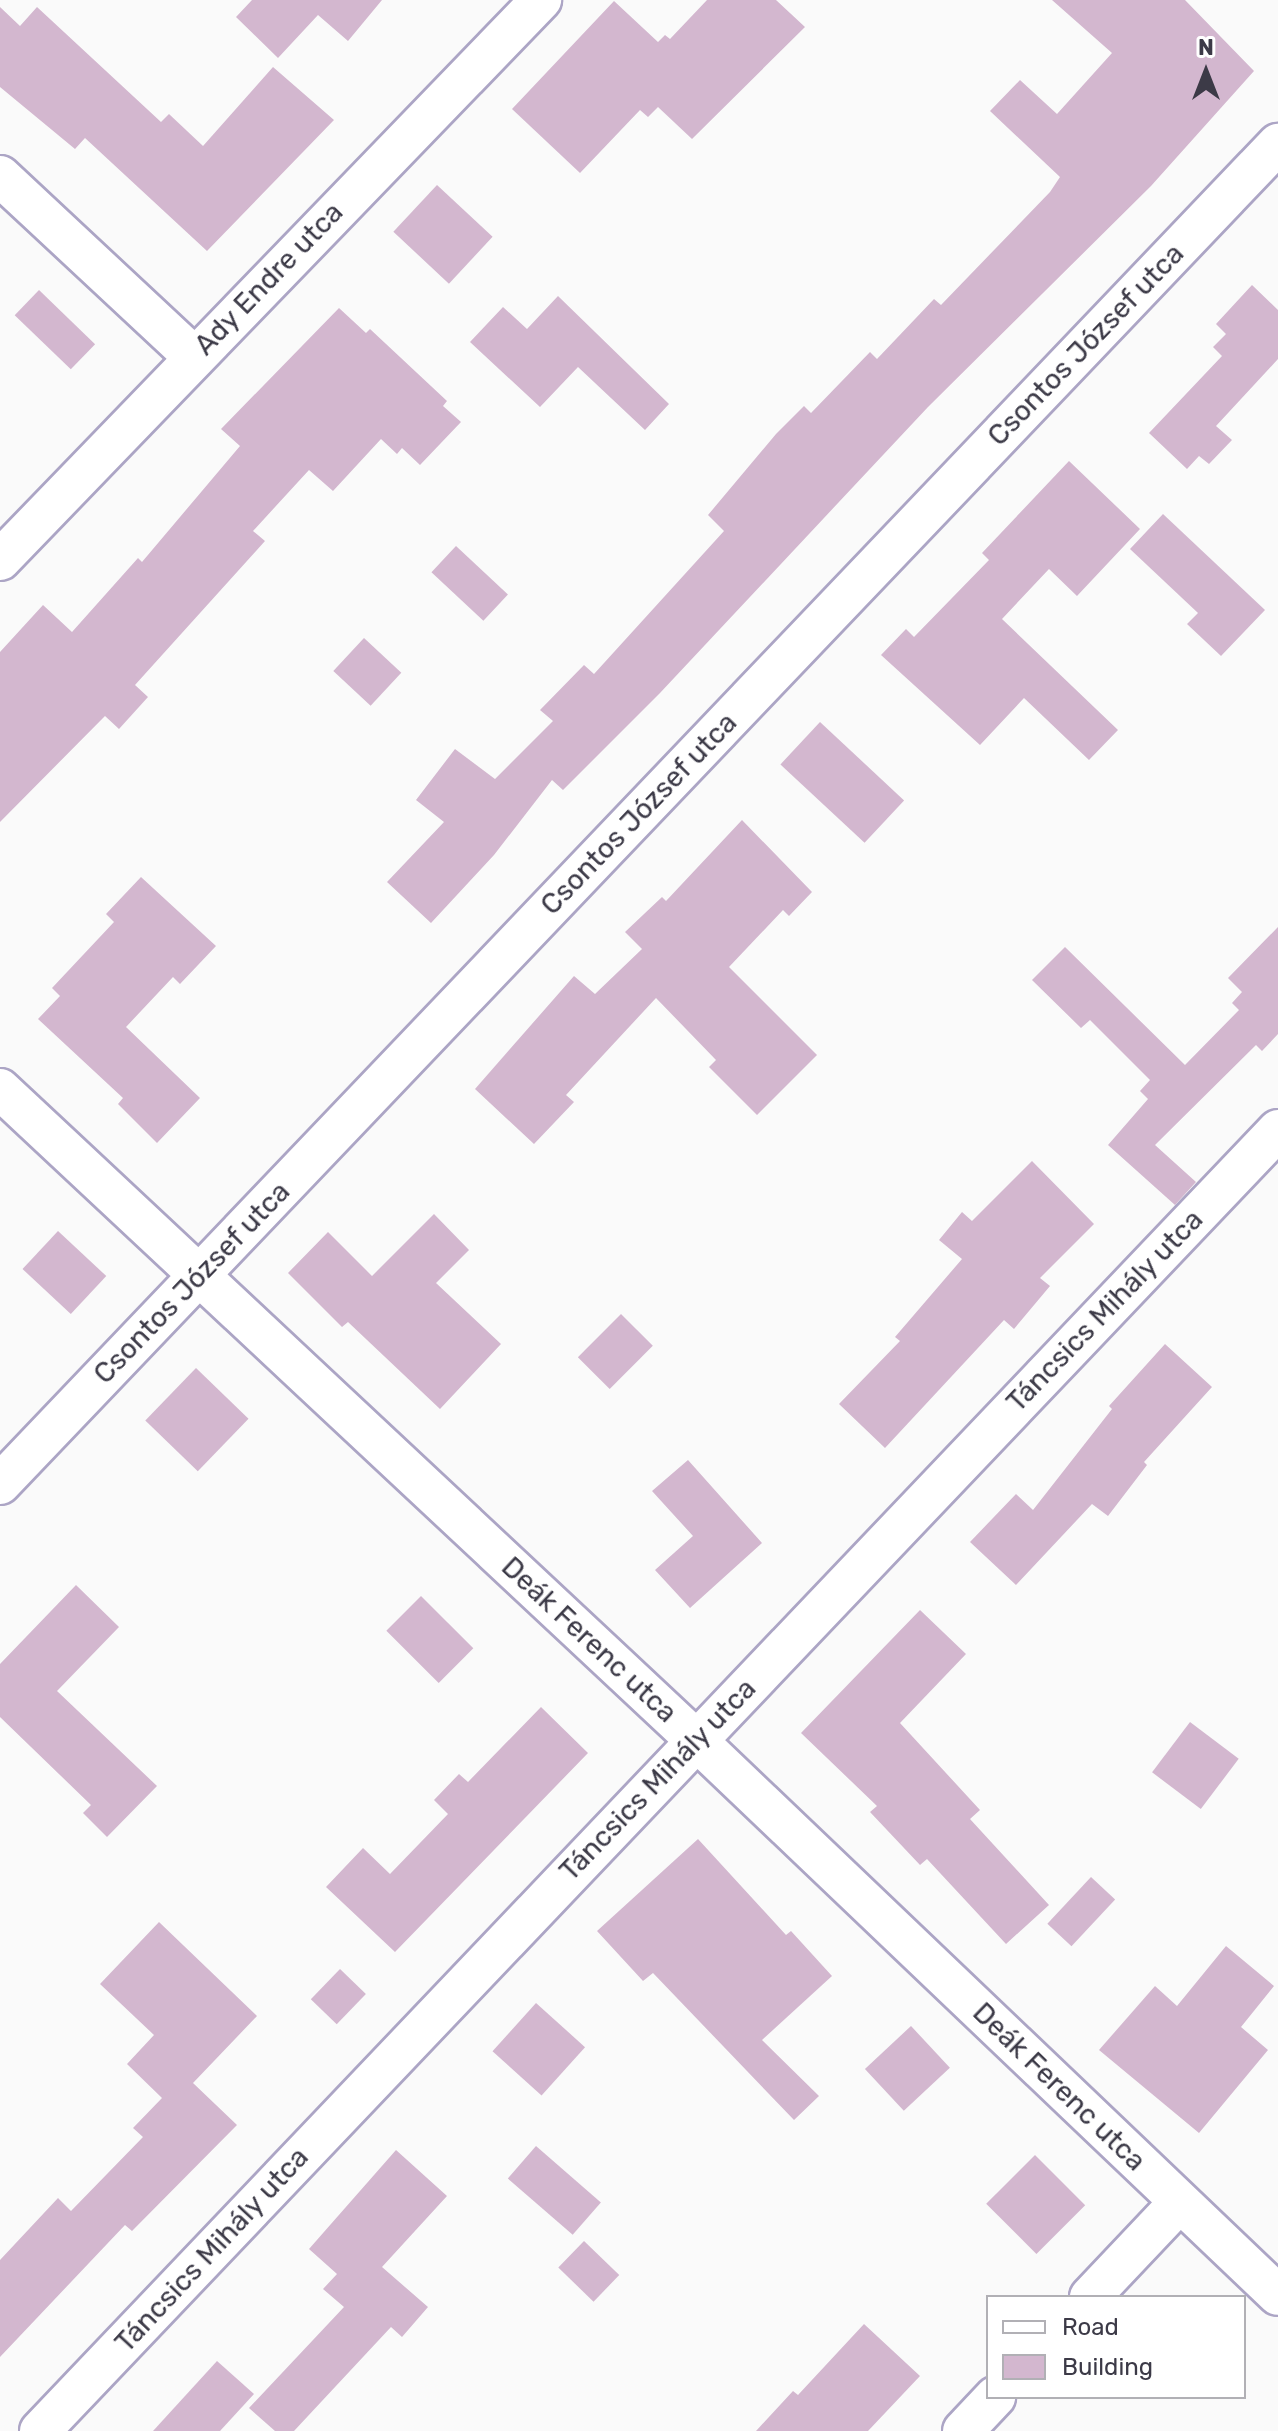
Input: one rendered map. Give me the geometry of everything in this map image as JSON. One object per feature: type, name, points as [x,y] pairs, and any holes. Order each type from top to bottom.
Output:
[{"type":"street","name":"Ady Endre utca","points":[[0,560],[193,356],[541,0]]},
{"type":"street","name":"Csontos József utca","points":[[0,1484],[1278,144]]},
{"type":"street","points":[[0,176],[193,356]]},
{"type":"street","name":"Deák Ferenc utca","points":[[0,1089],[696,1740],[1278,2295]]},
{"type":"street","name":"Táncsics Mihály utca","points":[[40,2431],[696,1740],[1273,1145]]},
{"type":"street","points":[[1092,2295],[1179,2203]]},
{"type":"street","points":[[963,2431],[993,2399]]},
{"type":"building","points":[[252,0],[382,0],[348,41],[318,15],[278,58],[236,17]]},
{"type":"building","points":[[707,0],[776,0],[805,27],[692,139],[658,107],[648,117],[640,110],[580,173],[512,109],[614,1],[658,42],[665,35],[670,39]]},
{"type":"building","points":[[1052,0],[1185,0],[1254,71],[1151,186],[928,407],[660,693],[563,790],[552,780],[494,855],[431,923],[387,882],[444,822],[416,800],[455,749],[495,779],[553,721],[540,710],[584,665],[594,674],[724,531],[708,515],[776,434],[804,406],[811,413],[870,352],[877,359],[934,299],[941,305],[1050,192],[1060,177],[990,111],[1020,80],[1057,114],[1112,53]]},
{"type":"building","points":[[0,7],[20,26],[37,7],[161,122],[169,114],[203,146],[273,67],[334,120],[207,251],[85,138],[75,149],[0,87]]},
{"type":"building","points":[[437,185],[493,237],[449,284],[393,232]]},
{"type":"building","points":[[1252,285],[1278,310],[1278,359],[1216,426],[1232,440],[1209,464],[1199,456],[1187,469],[1149,433],[1222,356],[1213,347],[1226,334],[1216,324]]},
{"type":"building","points":[[39,290],[95,344],[71,369],[15,315]]},
{"type":"building","points":[[558,296],[669,404],[645,430],[578,367],[540,407],[470,342],[503,307],[527,329]]},
{"type":"building","points":[[339,308],[366,333],[370,329],[447,401],[443,406],[461,422],[420,465],[402,448],[397,454],[381,439],[333,491],[309,470],[253,531],[265,541],[135,685],[148,697],[119,729],[105,716],[0,822],[0,652],[43,605],[72,632],[138,558],[142,562],[240,446],[221,429]]},
{"type":"building","points":[[1069,461],[1140,529],[1077,596],[1049,569],[1002,619],[1118,730],[1089,760],[1024,698],[980,745],[881,655],[906,629],[914,637],[989,560],[982,553]]},
{"type":"building","points":[[1163,514],[1265,610],[1221,656],[1187,624],[1198,613],[1130,549]]},
{"type":"building","points":[[456,546],[508,594],[483,621],[431,572]]},
{"type":"building","points":[[364,638],[401,673],[371,706],[333,671]]},
{"type":"building","points":[[820,722],[904,800],[865,843],[780,764]]},
{"type":"building","points":[[742,820],[812,892],[789,916],[783,910],[729,967],[817,1055],[757,1115],[709,1067],[716,1060],[656,998],[566,1095],[574,1102],[534,1144],[475,1089],[574,976],[595,994],[642,949],[625,932],[662,897],[666,901]]},
{"type":"building","points":[[141,877],[216,946],[180,984],[173,977],[126,1027],[200,1098],[157,1143],[118,1104],[123,1098],[38,1019],[60,996],[52,988],[114,922],[106,914]]},
{"type":"building","points":[[1278,927],[1278,1034],[1262,1051],[1256,1045],[1155,1145],[1196,1182],[1175,1205],[1108,1145],[1148,1099],[1140,1091],[1150,1080],[1090,1020],[1081,1028],[1032,980],[1065,947],[1185,1065],[1239,1010],[1232,1003],[1242,992],[1228,978]]},
{"type":"building","points":[[1032,1161],[1094,1224],[1040,1278],[1050,1286],[1014,1329],[1004,1320],[885,1448],[839,1404],[900,1341],[895,1337],[962,1259],[939,1240],[962,1212],[972,1221]]},
{"type":"building","points":[[434,1214],[469,1250],[436,1283],[501,1344],[440,1409],[348,1322],[342,1327],[288,1273],[328,1232],[372,1276]]},
{"type":"building","points":[[58,1231],[106,1276],[71,1314],[23,1269]]},
{"type":"building","points":[[621,1314],[653,1346],[610,1389],[578,1357]]},
{"type":"building","points":[[1165,1344],[1212,1387],[1144,1462],[1147,1465],[1108,1516],[1092,1504],[1016,1585],[970,1542],[1016,1494],[1033,1510],[1112,1409],[1109,1406]]},
{"type":"building","points":[[196,1368],[249,1419],[198,1471],[145,1421]]},
{"type":"building","points":[[688,1460],[762,1543],[690,1608],[655,1570],[693,1536],[652,1491]]},
{"type":"building","points":[[76,1585],[119,1627],[57,1691],[157,1786],[107,1837],[83,1813],[91,1805],[0,1717],[0,1664]]},
{"type":"building","points":[[421,1596],[473,1648],[439,1683],[386,1631]]},
{"type":"building","points":[[920,1610],[966,1654],[900,1723],[980,1810],[970,1819],[1049,1905],[1006,1944],[927,1859],[920,1865],[870,1812],[877,1806],[801,1733]]},
{"type":"building","points":[[541,1707],[588,1753],[395,1952],[326,1887],[363,1848],[390,1874],[448,1814],[434,1800],[459,1774],[468,1782]]},
{"type":"building","points":[[1190,1722],[1239,1759],[1201,1809],[1152,1772]]},
{"type":"building","points":[[698,1839],[786,1935],[791,1931],[832,1976],[762,2040],[819,2096],[794,2120],[653,1973],[643,1981],[597,1931]]},
{"type":"building","points":[[1091,1877],[1115,1900],[1071,1946],[1047,1924]]},
{"type":"building","points":[[159,1922],[257,2016],[193,2083],[237,2125],[132,2231],[125,2225],[0,2357],[0,2260],[58,2198],[71,2211],[143,2137],[133,2128],[162,2098],[127,2064],[154,2035],[100,1984]]},
{"type":"building","points":[[1226,1946],[1274,1986],[1241,2027],[1268,2050],[1199,2133],[1099,2050],[1155,1986],[1177,2006]]},
{"type":"building","points":[[340,1969],[366,1994],[337,2024],[311,1999]]},
{"type":"building","points":[[536,2003],[585,2047],[542,2095],[493,2051]]},
{"type":"building","points":[[911,2026],[950,2068],[904,2111],[865,2069]]},
{"type":"building","points":[[536,2146],[601,2202],[573,2235],[508,2178]]},
{"type":"building","points":[[396,2150],[447,2196],[382,2267],[428,2307],[402,2337],[391,2327],[294,2431],[275,2431],[249,2408],[344,2307],[323,2289],[337,2274],[309,2249]]},
{"type":"building","points":[[1035,2155],[1085,2205],[1036,2254],[986,2204]]},
{"type":"building","points":[[584,2241],[619,2275],[594,2302],[558,2268]]},
{"type":"building","points":[[864,2324],[920,2376],[868,2431],[756,2431],[793,2391],[798,2395]]},
{"type":"building","points":[[217,2361],[254,2394],[220,2431],[153,2431]]}]
